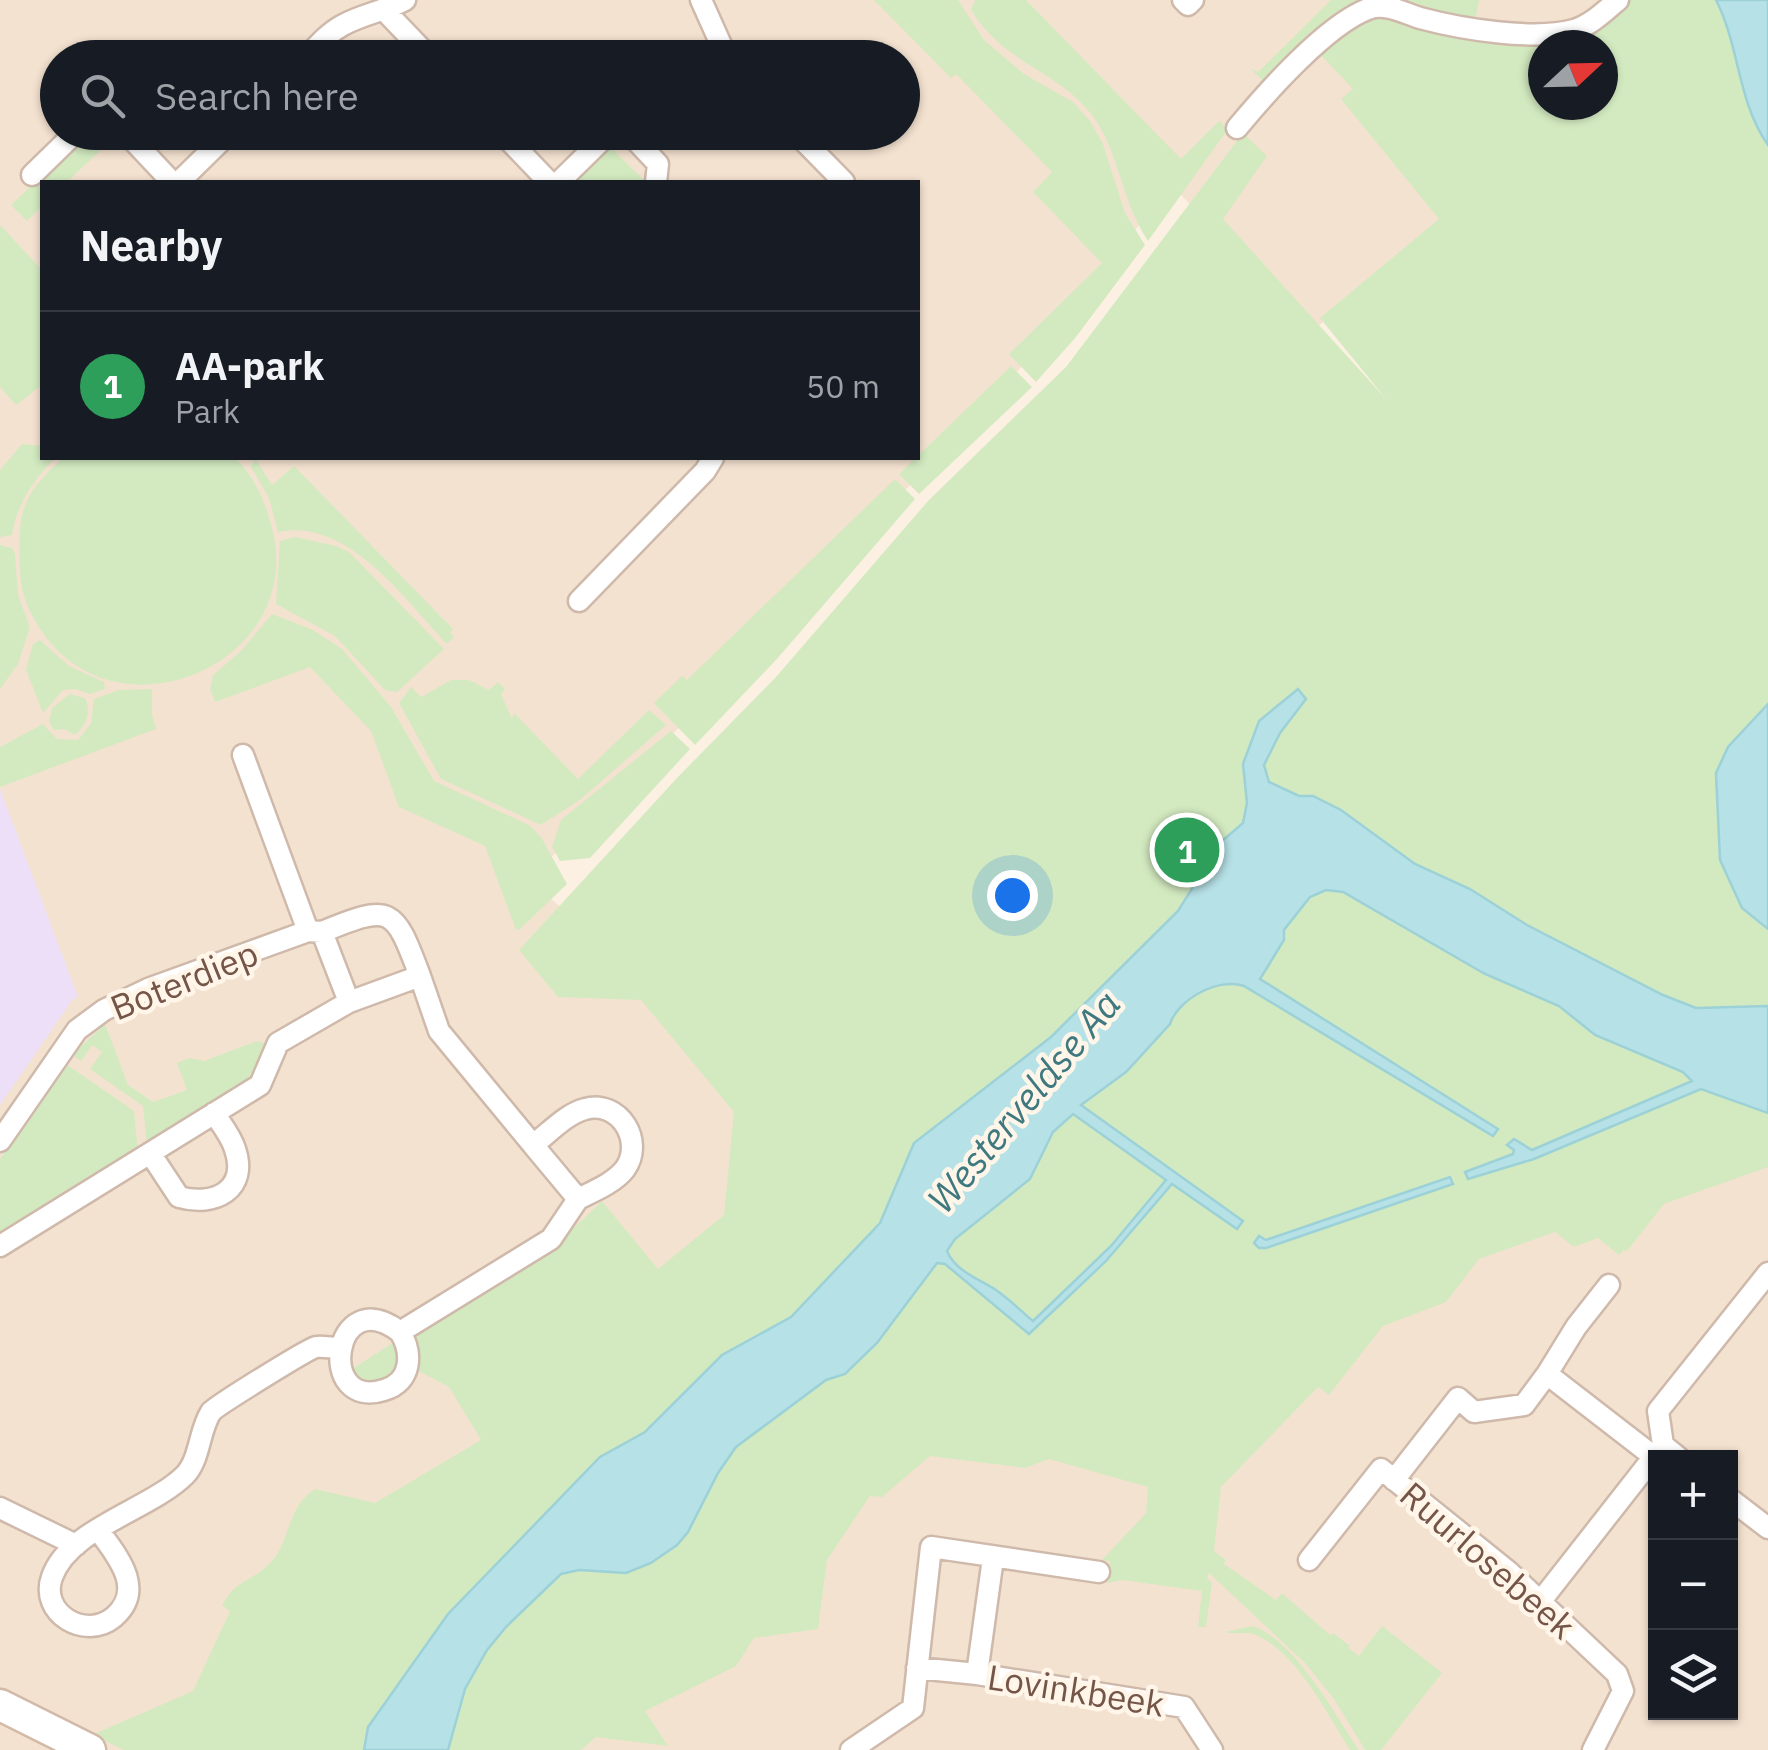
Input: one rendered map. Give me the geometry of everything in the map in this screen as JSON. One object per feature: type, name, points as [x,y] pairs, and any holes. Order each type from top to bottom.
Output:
[{"type":"street","points":[[324,40],[348,22],[385,11],[405,0]]},
{"type":"street","points":[[701,0],[720,40]]},
{"type":"street","points":[[1183,0],[1188,5],[1193,0]]},
{"type":"street","points":[[1237,128],[1294,66],[1370,8],[1387,7],[1424,19],[1480,29],[1543,34],[1586,25],[1618,0]]},
{"type":"street","points":[[385,11],[413,40]]},
{"type":"street","points":[[32,175],[58,150]]},
{"type":"street","points":[[143,150],[173,180]]},
{"type":"street","points":[[177,180],[210,150]]},
{"type":"street","points":[[518,150],[547,180]]},
{"type":"street","points":[[561,180],[592,150]]},
{"type":"street","points":[[648,150],[658,164],[656,180]]},
{"type":"street","points":[[813,150],[842,180]]},
{"type":"street","points":[[579,601],[712,460]]},
{"type":"street","points":[[242,755],[348,1002]]},
{"type":"street","name":"Boterdiep","points":[[0,1141],[77,1030],[104,1010],[148,990],[367,914],[390,918],[402,928],[420,976]]},
{"type":"street","points":[[0,1246],[260,1085],[278,1043],[348,1002],[420,976],[439,1032],[578,1198]]},
{"type":"street","points":[[400,1332],[550,1239],[578,1198],[608,1184],[624,1170],[632,1153],[632,1135],[623,1121],[607,1109],[588,1108],[572,1114],[533,1144]]},
{"type":"street","points":[[150,1153],[178,1198],[207,1202],[222,1196],[234,1184],[239,1169],[234,1147],[214,1114]]},
{"type":"street","points":[[1664,1450],[1658,1411],[1768,1273]]},
{"type":"street","points":[[1394,1480],[1458,1398],[1474,1412],[1524,1405],[1609,1285]]},
{"type":"street","points":[[378,1321],[400,1332],[409,1360],[397,1384],[374,1392],[358,1389],[348,1381],[340,1370],[338,1348],[346,1334],[360,1323],[378,1321]]},
{"type":"street","points":[[99,1531],[123,1564],[130,1584],[126,1601],[117,1614],[92,1627],[65,1620],[50,1594],[51,1578],[76,1545],[186,1474],[212,1410],[315,1348],[338,1348]]},
{"type":"street","points":[[1547,1374],[1661,1450]]},
{"type":"street","name":"Ruurlosebeek","points":[[1309,1560],[1381,1469],[1509,1572],[1617,1674],[1623,1692],[1593,1750]]},
{"type":"street","points":[[1540,1602],[1648,1473]]},
{"type":"street","points":[[1738,1504],[1768,1528]]},
{"type":"street","points":[[0,1508],[76,1545]]},
{"type":"street","points":[[852,1750],[913,1708],[931,1547],[1099,1572]]},
{"type":"street","points":[[977,1674],[993,1558]]},
{"type":"street","name":"Lovinkbeek","points":[[918,1668],[1184,1707],[1212,1750]]},
{"type":"street","points":[[0,1705],[90,1750]]},
{"type":"street","points":[[0,1724],[52,1750]]},
{"type":"shaded area","points":[[0,0],[1695,0],[1618,38],[1618,30],[1528,30],[1528,76],[1462,213],[1309,333],[1170,183],[1078,307],[728,678],[529,880],[734,1055],[741,1224],[503,1430],[164,1750],[0,1750]]},
{"type":"shaded area","points":[[0,789],[78,997],[0,1105]]},
{"type":"shaded area","points":[[1768,1102],[1768,1750],[560,1750],[924,1437],[1412,1258]]},
{"type":"green space","points":[[874,0],[958,0],[984,40],[1024,74],[1073,102],[1090,121],[1103,144],[1125,213],[1145,245],[1076,337],[1036,382],[1009,354],[1102,263],[1033,192],[1052,172],[956,74],[951,78],[920,47],[920,40],[913,40]]},
{"type":"green space","points":[[975,0],[1026,0],[1181,159],[1219,121],[1228,129],[1148,241],[1098,123],[1073,95],[1012,53],[983,27],[971,10]]},
{"type":"green space","points":[[1331,0],[1368,0],[1269,82],[1264,82],[1250,68],[1258,72]]},
{"type":"green space","points":[[1391,0],[1479,0],[1472,20]]},
{"type":"green space","points":[[1630,0],[1756,0],[1768,31],[1768,1167],[1664,1204],[1627,1251],[1619,1255],[1598,1238],[1574,1247],[1555,1232],[1479,1259],[1446,1302],[1383,1326],[1329,1395],[1318,1387],[1221,1487],[1214,1551],[1226,1560],[1224,1564],[1276,1600],[1282,1593],[1359,1656],[1382,1626],[1442,1673],[1381,1750],[1365,1750],[1334,1699],[1305,1663],[1209,1573],[1207,1578],[1212,1583],[1206,1627],[1198,1627],[1202,1591],[1122,1580],[1108,1583],[1110,1561],[1102,1560],[1146,1513],[1148,1487],[1049,1459],[1025,1468],[930,1456],[882,1497],[870,1496],[827,1560],[818,1629],[754,1638],[736,1666],[645,1711],[668,1746],[596,1737],[581,1750],[124,1750],[92,1735],[193,1691],[230,1611],[222,1606],[227,1597],[276,1556],[298,1506],[315,1489],[375,1503],[481,1440],[449,1387],[417,1370],[419,1347],[413,1331],[561,1240],[602,1201],[658,1269],[724,1215],[734,1112],[641,1000],[558,997],[519,950],[776,677],[928,501],[1066,367],[1243,133],[1267,156],[1223,219],[1386,399],[1320,318],[1439,219],[1341,99],[1353,89],[1319,53],[1375,14],[1476,36],[1611,17]]},
{"type":"green space","points":[[68,150],[101,150],[69,180],[40,180],[40,208],[27,221],[11,205]]},
{"type":"green space","points":[[599,150],[613,150],[644,180],[568,180]]},
{"type":"green space","points":[[0,225],[40,268],[40,387],[16,405],[0,387]]},
{"type":"green space","points":[[1011,366],[1032,387],[919,494],[899,474],[914,460],[920,460],[920,454]]},
{"type":"green space","points":[[22,444],[40,446],[40,460],[53,460],[27,494],[12,535],[0,537],[0,470]]},
{"type":"green space","points":[[61,460],[237,460],[259,492],[273,532],[275,578],[261,618],[235,650],[200,672],[159,684],[118,682],[78,667],[45,636],[22,590],[21,522],[29,497]]},
{"type":"green space","points":[[256,460],[272,485],[294,466],[453,629],[450,633],[454,637],[447,644],[394,585],[351,549],[304,531],[278,532],[269,498],[251,467]]},
{"type":"green space","points":[[895,479],[915,499],[776,660],[695,745],[654,703],[682,676],[687,680]]},
{"type":"green space","points":[[295,537],[349,552],[444,649],[397,692],[385,690],[335,636],[276,604],[280,541]]},
{"type":"green space","points":[[0,545],[12,548],[15,554],[18,595],[30,627],[18,664],[0,689]]},
{"type":"green space","points":[[272,614],[313,630],[342,649],[391,707],[434,781],[529,825],[541,837],[567,884],[520,929],[516,930],[485,846],[399,807],[371,731],[310,667],[215,702],[210,689],[213,675],[240,652]]},
{"type":"green space","points":[[40,640],[69,666],[104,682],[105,689],[90,694],[63,690],[43,713],[26,670],[33,644]]},
{"type":"green space","points":[[451,680],[469,680],[489,690],[498,682],[505,689],[501,694],[512,719],[514,713],[578,779],[649,710],[666,725],[581,799],[541,825],[441,779],[399,703],[411,687],[421,697]]},
{"type":"green space","points":[[152,689],[156,729],[0,787],[0,747],[43,724],[57,739],[78,740],[91,723],[94,699],[119,690]]},
{"type":"green space","points":[[70,694],[85,698],[88,708],[85,723],[75,735],[64,729],[54,730],[49,722],[52,708]]},
{"type":"green space","points":[[671,731],[690,749],[590,858],[560,861],[552,847],[561,820]]},
{"type":"green space","points":[[105,1024],[128,1085],[153,1102],[187,1090],[177,1063],[190,1058],[204,1061],[257,1041],[269,1045],[253,1081],[147,1146],[143,1106],[90,1069],[102,1052],[92,1045],[81,1061],[72,1055]]},
{"type":"green space","points":[[66,1064],[134,1111],[138,1152],[0,1237],[0,1159]]},
{"type":"green space","points":[[399,1339],[398,1375],[370,1386],[349,1371]]},
{"type":"green space","points":[[1252,1626],[1268,1633],[1298,1661],[1359,1750],[1350,1750],[1310,1686],[1285,1656],[1256,1635],[1225,1632]]},
{"type":"water","points":[[1716,0],[1768,0],[1768,145],[1750,110]]},
{"type":"water","name":"Westerveldse Aa","points":[[1298,689],[1306,699],[1280,733],[1264,765],[1269,782],[1341,810],[1415,864],[1470,889],[1527,925],[1663,995],[1696,1008],[1768,1006],[1768,1113],[1701,1089],[1534,1159],[1468,1179],[1465,1172],[1513,1154],[1514,1150],[1507,1145],[1514,1139],[1532,1150],[1692,1081],[1683,1072],[1595,1035],[1559,1006],[1485,974],[1343,892],[1326,890],[1310,897],[1284,930],[1284,940],[1260,979],[1498,1129],[1493,1136],[1244,986],[1223,985],[1201,992],[1181,1006],[1170,1024],[1126,1072],[1081,1105],[1243,1221],[1237,1229],[1172,1184],[1106,1261],[1029,1334],[945,1264],[937,1263],[877,1343],[845,1374],[826,1380],[736,1447],[677,1545],[651,1563],[626,1573],[579,1570],[561,1574],[506,1627],[487,1650],[465,1689],[448,1750],[364,1750],[368,1727],[448,1614],[600,1457],[645,1432],[722,1355],[791,1317],[880,1223],[914,1143],[1051,1037],[1178,911],[1222,841],[1243,823],[1247,803],[1243,764],[1259,721]],"holes":[[[1073,1114],[1166,1180],[1111,1246],[1033,1321],[996,1290],[962,1269],[947,1251],[955,1239],[1030,1179],[1053,1132]]]},
{"type":"water","points":[[1768,704],[1768,929],[1742,908],[1720,860],[1716,773],[1728,747]]},
{"type":"water","points":[[1450,1177],[1453,1184],[1266,1248],[1254,1243],[1259,1236],[1266,1240]]},
{"type":"place","name":"AA-park","points":[[1187,850]]}]
